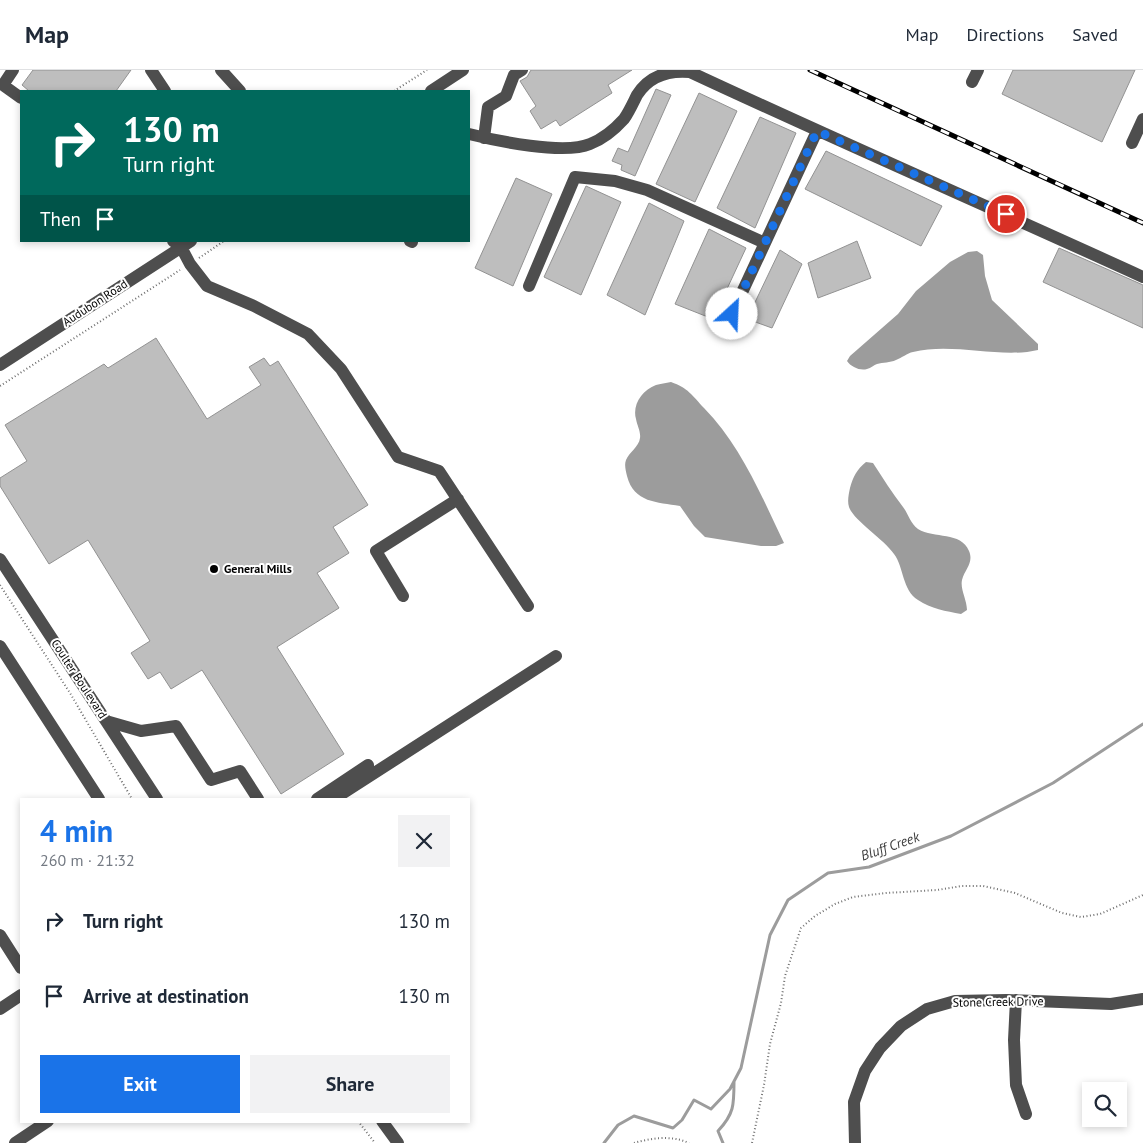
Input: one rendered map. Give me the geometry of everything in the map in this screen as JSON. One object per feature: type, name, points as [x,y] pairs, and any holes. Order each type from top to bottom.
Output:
[{"type":"street","points":[[13,70],[3,85],[20,97]]},
{"type":"street","points":[[151,70],[164,90]]},
{"type":"street","points":[[221,70],[239,90]]},
{"type":"street","points":[[433,90],[463,70]]},
{"type":"street","points":[[484,138],[488,107],[506,96],[514,75],[522,70]]},
{"type":"street","points":[[470,134],[559,149],[575,148],[590,144],[615,128],[625,118],[638,94],[655,76],[662,71],[678,70],[690,72],[1143,277]]},
{"type":"street","points":[[972,82],[978,70]]},
{"type":"street","points":[[1132,143],[1143,119]]},
{"type":"street","points":[[732,314],[817,131]]},
{"type":"street","points":[[528,286],[575,177],[615,181],[647,190],[765,243]]},
{"type":"street","points":[[182,243],[190,264],[206,286],[254,306],[308,334],[341,369],[398,457],[439,471],[528,606]]},
{"type":"street","name":"Audubon Road","points":[[0,365],[182,243]]},
{"type":"street","points":[[403,596],[376,552],[458,499]]},
{"type":"street","name":"Coulter Boulevard","points":[[0,559],[156,798]]},
{"type":"street","points":[[0,646],[98,798]]},
{"type":"street","points":[[336,798],[556,656]]},
{"type":"street","points":[[106,721],[141,731],[176,726],[211,780],[240,771],[257,798]]},
{"type":"street","points":[[318,798],[368,765]]},
{"type":"street","points":[[0,936],[20,966]]},
{"type":"street","points":[[0,1009],[20,996]]},
{"type":"street","name":"Stone Creek Drive","points":[[855,1143],[854,1102],[865,1071],[880,1048],[901,1026],[926,1009],[955,1001],[1016,1000],[1111,1004],[1143,999]]},
{"type":"street","points":[[1016,1000],[1016,1084],[1026,1114]]},
{"type":"street","points":[[16,1143],[45,1123]]},
{"type":"street","points":[[383,1123],[398,1143]]},
{"type":"path","points":[[396,90],[427,70]]},
{"type":"path","points":[[0,386],[223,242]]},
{"type":"path","points":[[0,585],[70,694],[131,798]]},
{"type":"path","points":[[752,1143],[770,1044],[786,976],[801,928],[815,916],[835,904],[853,897],[962,886],[983,886],[1015,893],[1062,914],[1081,918],[1100,914],[1143,895]]},
{"type":"path","points":[[360,1123],[375,1143]]},
{"type":"path","points":[[634,1143],[652,1138],[664,1138],[689,1143]]},
{"type":"shaded area","points":[[977,251],[983,255],[985,276],[992,300],[1038,344],[1038,350],[1008,353],[960,349],[928,349],[911,353],[894,361],[877,364],[868,369],[856,368],[847,361],[850,356],[898,314],[916,291],[950,262],[968,252]]},
{"type":"shaded area","points":[[671,382],[686,389],[729,438],[758,489],[784,543],[776,546],[761,546],[705,537],[694,526],[680,506],[648,500],[635,492],[630,485],[625,464],[627,457],[638,444],[640,438],[635,408],[646,390],[656,385]]},
{"type":"shaded area","points":[[866,462],[873,463],[915,527],[924,532],[954,538],[965,545],[969,551],[969,566],[962,580],[967,610],[961,614],[933,608],[913,596],[894,554],[852,512],[848,502],[850,488],[860,467]]},
{"type":"building","points":[[33,70],[131,70],[117,90],[28,90],[22,85]]},
{"type":"building","points":[[531,70],[632,70],[608,85],[612,93],[560,126],[556,120],[541,129],[530,111],[536,106],[520,81],[527,77]]},
{"type":"building","points":[[1013,70],[1135,70],[1102,142],[1002,94]]},
{"type":"building","points":[[656,89],[671,95],[635,176],[621,170],[622,165],[612,161],[618,148],[628,152]]},
{"type":"building","points":[[699,93],[737,111],[695,202],[656,184]]},
{"type":"building","points":[[760,117],[796,133],[755,228],[717,208]]},
{"type":"building","points":[[826,151],[942,206],[921,246],[805,189]]},
{"type":"building","points":[[516,178],[552,194],[513,286],[475,268]]},
{"type":"building","points":[[586,186],[621,202],[581,295],[544,277]]},
{"type":"building","points":[[649,203],[684,221],[645,315],[607,295]]},
{"type":"building","points":[[709,229],[746,248],[713,319],[675,304]]},
{"type":"building","points":[[857,241],[871,278],[818,298],[808,263]]},
{"type":"building","points":[[1059,248],[1143,285],[1143,328],[1043,282]]},
{"type":"building","points":[[780,250],[802,264],[772,328],[747,319]]},
{"type":"building","name":"General Mills","points":[[156,338],[207,419],[261,385],[249,367],[264,358],[270,366],[278,361],[368,505],[333,527],[349,553],[317,573],[339,608],[277,647],[344,754],[281,794],[202,670],[171,689],[160,672],[148,679],[131,653],[150,641],[88,540],[49,564],[0,486],[0,478],[27,461],[5,425],[104,364],[108,368]]},
{"type":"waterway","name":"Bluff Creek","points":[[604,1143],[618,1125],[634,1116],[673,1128],[682,1120],[694,1100],[711,1109],[730,1089],[741,1068],[770,935],[788,900],[828,873],[869,867],[951,836],[1053,783],[1143,724]]},
{"type":"waterway","name":"Bluff Creek","points":[[723,1143],[718,1131],[732,1109],[734,1082]]},
{"type":"railway","points":[[810,70],[1143,223]]},
{"type":"place","name":"General Mills","points":[[214,569]]},
{"type":"route","points":[[732,314],[817,131],[1006,214]]}]
